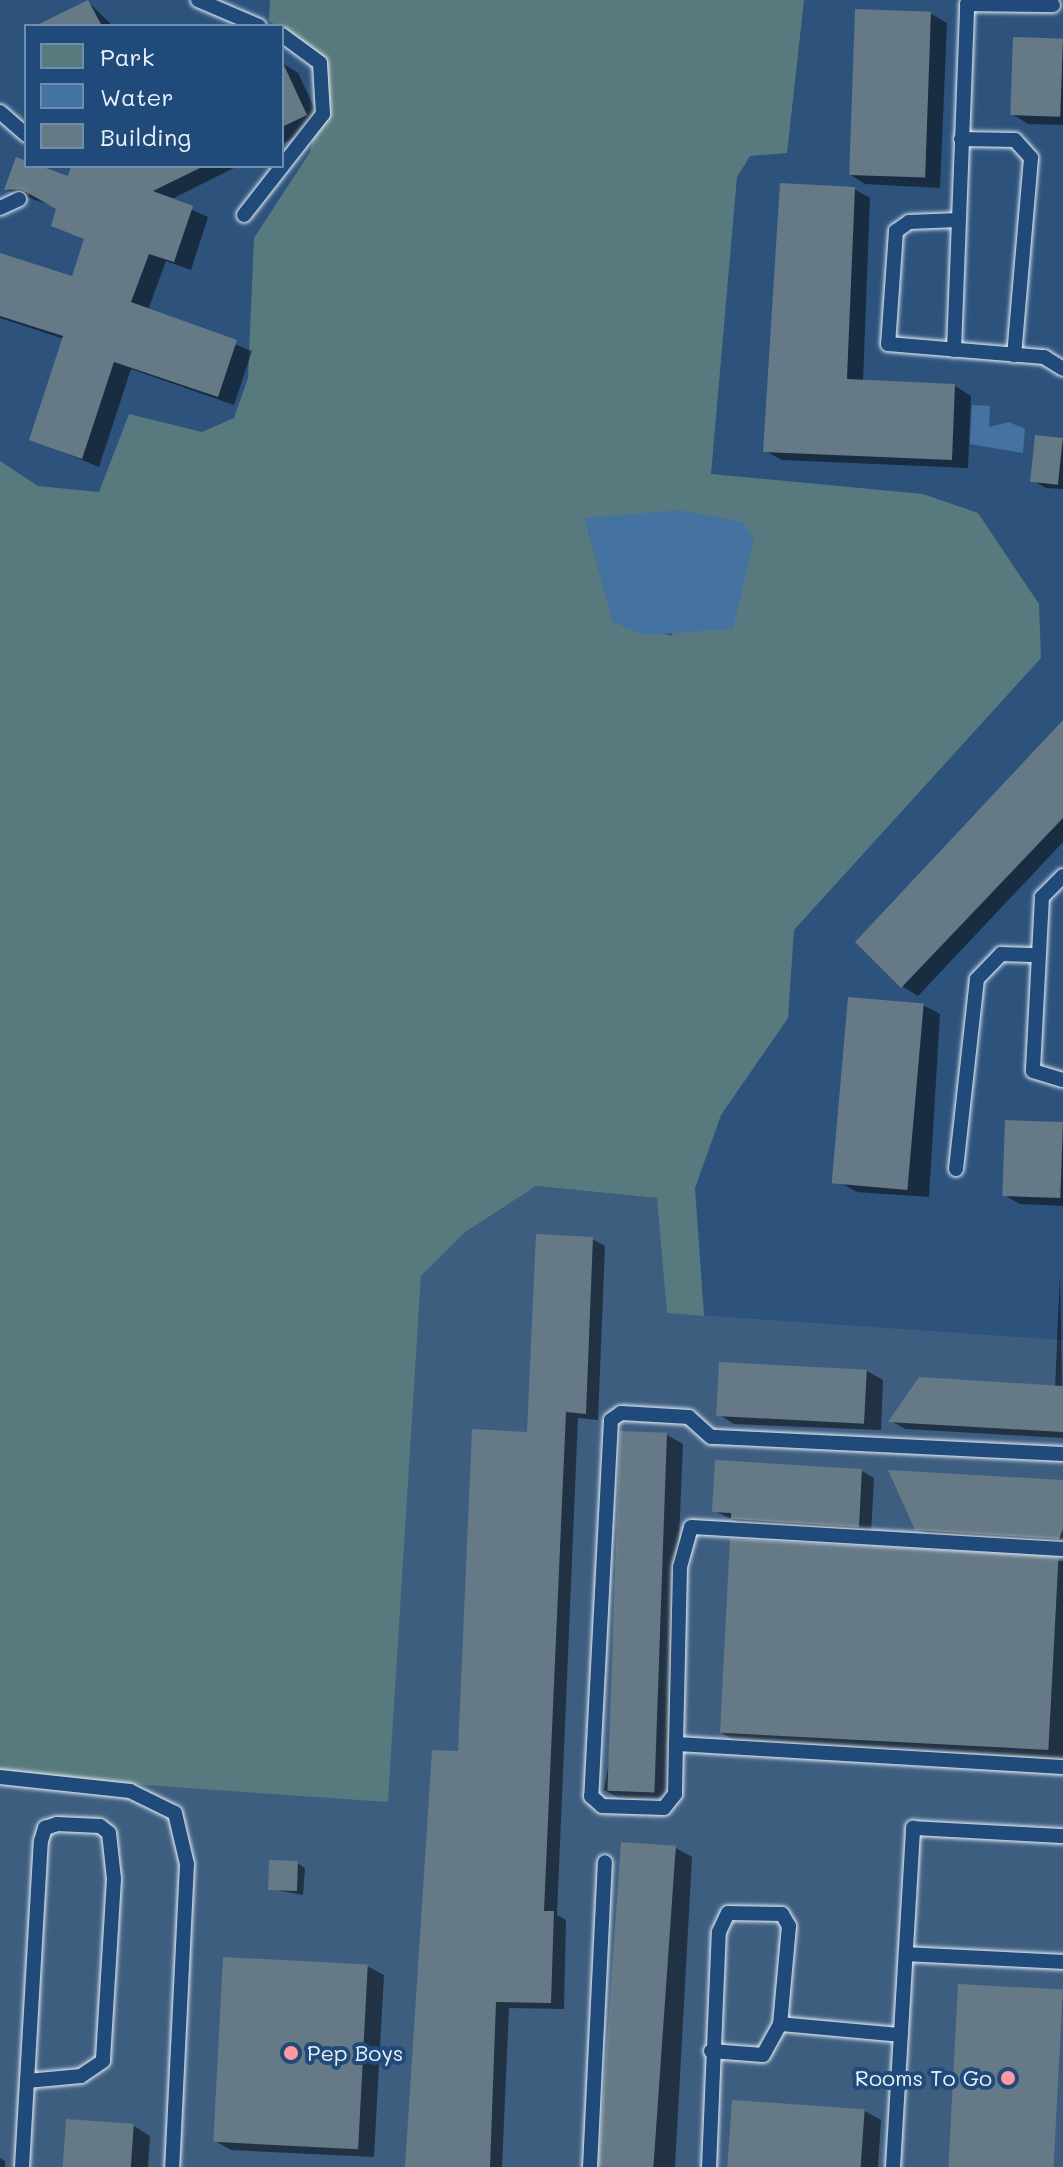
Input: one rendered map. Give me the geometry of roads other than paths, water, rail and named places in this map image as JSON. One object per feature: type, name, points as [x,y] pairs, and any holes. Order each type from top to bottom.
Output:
[{"type":"lane","points":[[198,0],[254,24]]},
{"type":"lane","points":[[954,350],[967,4],[1053,5]]},
{"type":"lane","points":[[284,36],[320,63],[323,114],[284,164]]},
{"type":"lane","points":[[0,112],[24,133]]},
{"type":"lane","points":[[961,139],[1015,140],[1031,158],[1014,355]]},
{"type":"lane","points":[[244,215],[281,168]]},
{"type":"lane","points":[[0,208],[19,199]]},
{"type":"lane","points":[[958,220],[909,222],[896,231],[888,344],[1044,357],[1063,369]]},
{"type":"lane","points":[[1063,876],[1042,897],[1033,1071],[1063,1080]]},
{"type":"lane","points":[[956,1169],[977,979],[1001,954],[1038,955]]},
{"type":"lane","points":[[1063,1454],[711,1437],[689,1417],[621,1413],[611,1420],[591,1796],[602,1806],[664,1808],[675,1794],[680,1567],[691,1527],[1063,1549]]},
{"type":"lane","points":[[676,1744],[1063,1767]]},
{"type":"lane","points":[[0,1777],[130,1791],[175,1813],[187,1864],[172,2167]]},
{"type":"lane","points":[[22,2167],[27,2081],[41,1841],[45,1828],[57,1824],[100,1826],[109,1833],[114,1879],[103,2061],[81,2076],[27,2081]]},
{"type":"lane","points":[[893,2167],[913,1828],[1063,1836]]},
{"type":"lane","points":[[590,2167],[605,1862]]},
{"type":"lane","points":[[709,2167],[711,2051],[719,1932],[728,1913],[782,1914],[789,1926],[780,2024],[763,2055],[711,2051]]},
{"type":"lane","points":[[906,1954],[1063,1962]]},
{"type":"lane","points":[[780,2024],[901,2035]]},
{"type":"water","points":[[972,405],[990,406],[989,427],[1009,422],[1025,429],[1023,453],[970,444]]},
{"type":"water","points":[[679,510],[743,522],[754,540],[733,629],[644,635],[613,622],[585,518]]},
{"type":"place","name":"Pep Boys","points":[[291,2053]]},
{"type":"place","name":"Rooms To Go","points":[[1008,2078]]}]
